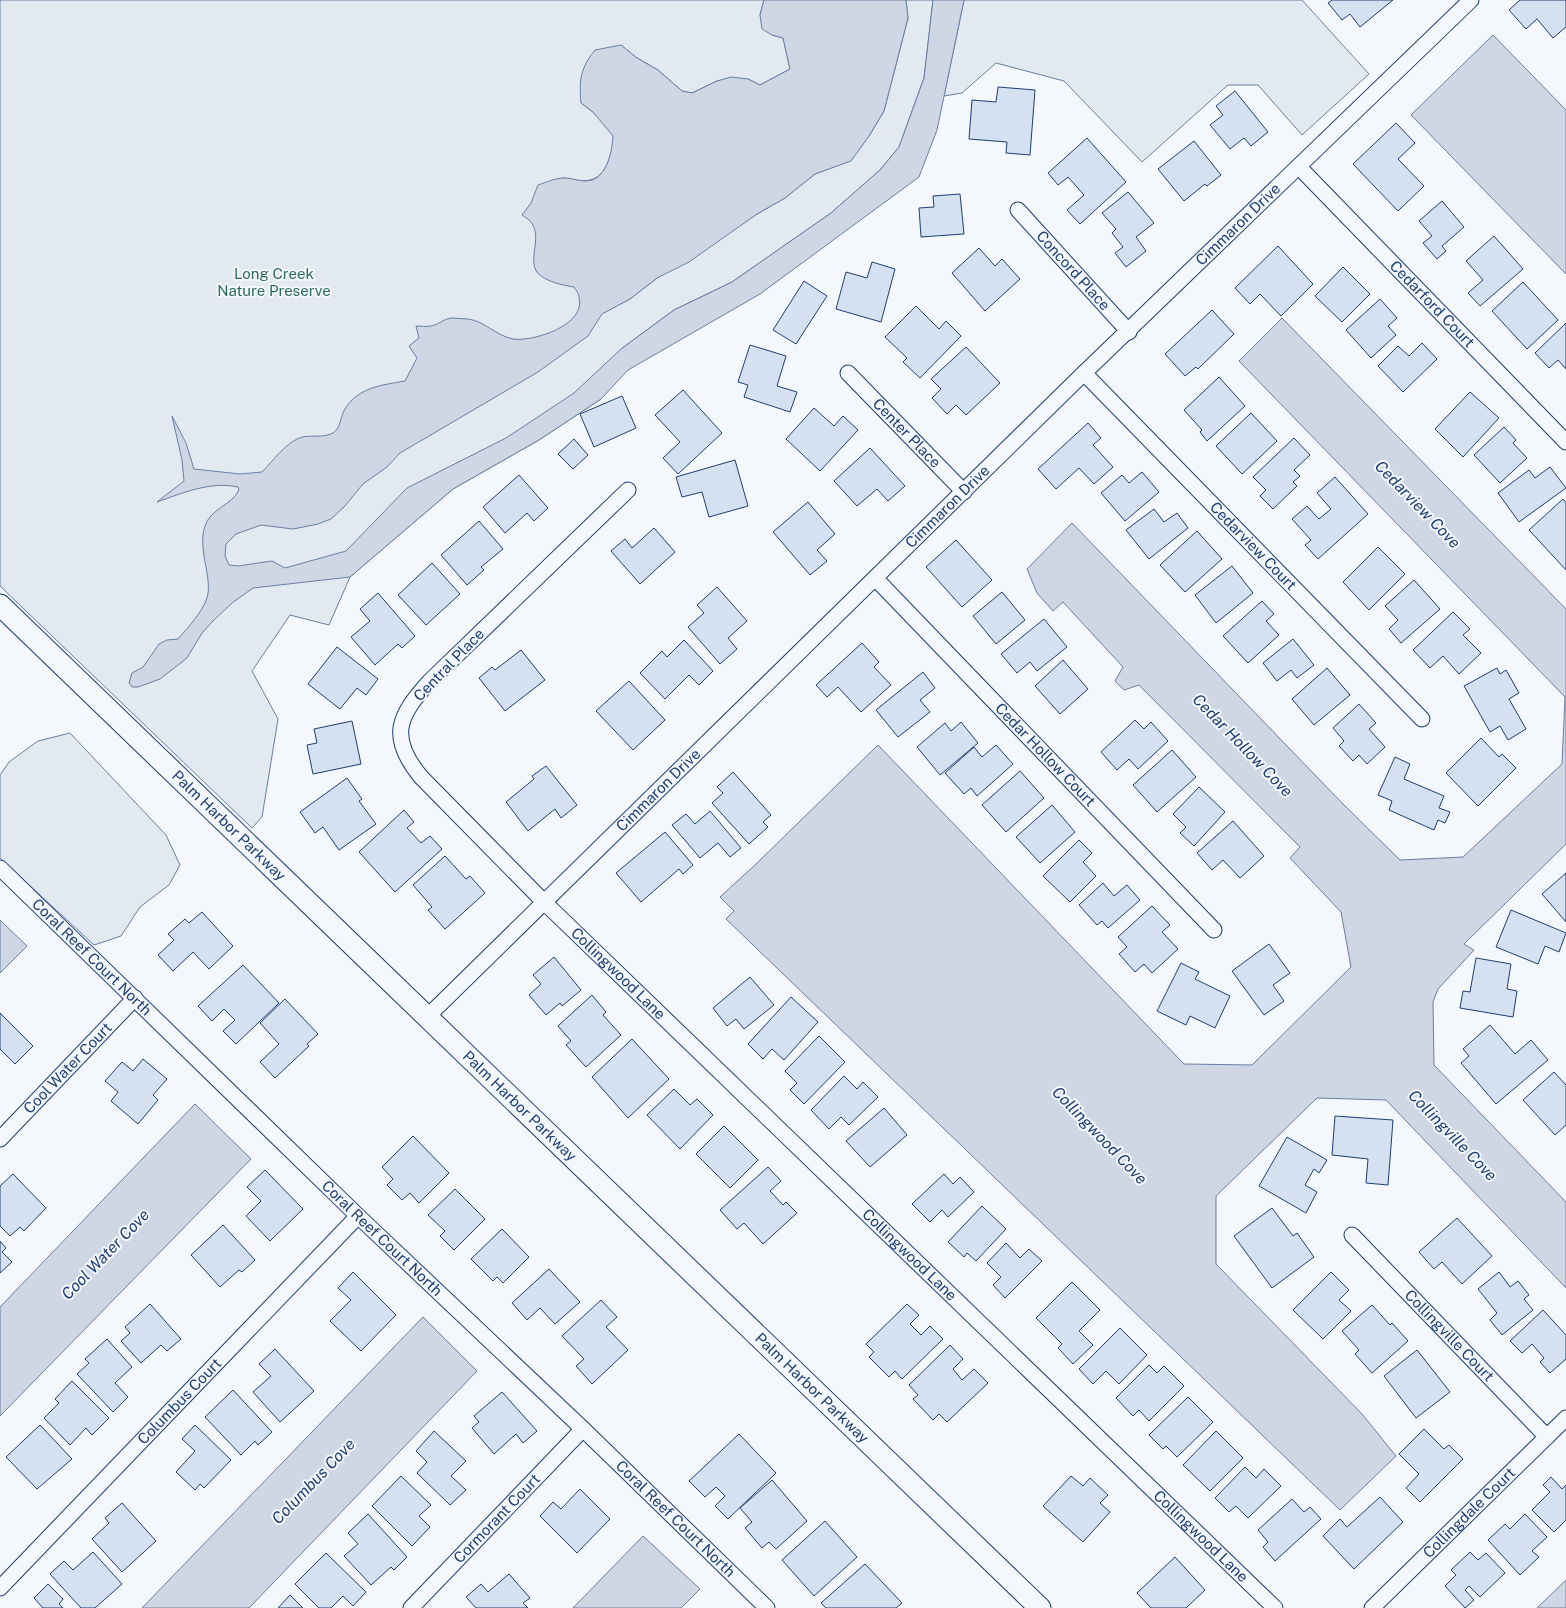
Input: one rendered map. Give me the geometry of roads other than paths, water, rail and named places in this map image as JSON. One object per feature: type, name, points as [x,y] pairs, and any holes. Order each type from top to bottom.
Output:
[{"type":"street","name":"Cimmaron Drive","points":[[427,1017],[876,579],[1084,373],[1129,332],[1471,0]]},
{"type":"street","name":"Cedarford Court","points":[[1299,167],[1566,442]]},
{"type":"street","name":"Concord Place","points":[[1018,210],[1129,332]]},
{"type":"street","name":"Center Place","points":[[848,373],[964,492]]},
{"type":"street","name":"Cedarview Court","points":[[1084,373],[1422,719]]},
{"type":"street","name":"Central Place","points":[[544,902],[414,768],[404,753],[401,733],[402,724],[408,707],[430,681],[628,490]]},
{"type":"street","name":"Cedar Hollow Court","points":[[876,579],[1214,930]]},
{"type":"street","name":"Palm Harbor Parkway","points":[[0,605],[1040,1608]]},
{"type":"street","name":"Coral Reef Court North","points":[[0,868],[358,1216],[767,1608]]},
{"type":"street","name":"Collingwood Lane","points":[[544,902],[1275,1608]]},
{"type":"street","name":"Cool Water Court","points":[[0,1139],[135,998]]},
{"type":"street","name":"Columbus Court","points":[[0,1588],[358,1216]]},
{"type":"street","name":"Collingville Court","points":[[1352,1235],[1547,1437]]},
{"type":"street","name":"Collingdale Court","points":[[1372,1608],[1566,1418]]},
{"type":"street","name":"Cormorant Court","points":[[411,1608],[583,1430]]},
{"type":"water","points":[[764,0],[906,0],[908,18],[884,111],[851,161],[815,174],[785,198],[757,214],[689,262],[657,278],[630,299],[602,314],[588,336],[538,372],[400,453],[387,467],[363,484],[331,519],[318,524],[293,529],[261,525],[236,534],[226,544],[225,556],[229,565],[238,566],[272,561],[285,568],[346,551],[407,488],[506,438],[574,393],[621,349],[674,310],[732,282],[831,213],[880,170],[899,147],[924,78],[933,0],[964,0],[937,130],[919,177],[760,294],[628,370],[601,399],[539,440],[453,489],[350,577],[253,588],[232,603],[213,621],[202,633],[187,658],[160,679],[138,687],[132,687],[129,683],[132,673],[143,667],[159,644],[167,640],[178,639],[202,609],[208,590],[203,544],[205,526],[211,515],[231,500],[239,490],[238,487],[228,486],[207,487],[157,502],[184,481],[182,460],[172,416],[186,443],[194,469],[240,474],[262,472],[285,447],[296,439],[325,435],[336,431],[343,412],[357,396],[372,388],[405,381],[417,358],[409,346],[419,338],[416,326],[431,326],[449,318],[468,319],[474,320],[501,335],[513,339],[522,339],[545,334],[567,323],[575,316],[579,307],[578,295],[574,287],[549,280],[536,271],[534,258],[536,235],[530,221],[522,215],[531,203],[538,185],[561,178],[592,180],[602,173],[608,161],[613,136],[593,112],[581,103],[580,88],[583,69],[586,63],[595,50],[621,45],[637,58],[658,70],[682,91],[692,93],[717,81],[731,77],[748,79],[760,85],[790,69],[783,38],[772,35],[762,29],[760,15]]},
{"type":"water","points":[[1493,35],[1566,110],[1566,274],[1411,115]]},
{"type":"water","points":[[1282,318],[1566,609],[1566,844],[1464,944],[1474,950],[1438,989],[1433,1002],[1434,1065],[1566,1202],[1566,1288],[1386,1100],[1317,1098],[1216,1196],[1216,1264],[1362,1414],[1396,1456],[1340,1510],[726,919],[734,911],[720,897],[878,745],[1184,1064],[1252,1065],[1351,967],[1341,912],[1290,858],[1300,847],[1139,685],[1124,690],[1115,681],[1123,667],[1063,602],[1053,611],[1037,593],[1027,569],[1072,523],[1342,803],[1400,860],[1463,857],[1562,764],[1565,697],[1239,361]]},
{"type":"water","points":[[0,920],[27,946],[0,973]]},
{"type":"water","name":"Cool Water Cove","points":[[195,1104],[251,1159],[0,1416],[0,1307]]},
{"type":"water","name":"Columbus Cove","points":[[423,1317],[477,1371],[249,1608],[142,1608]]},
{"type":"water","points":[[643,1536],[700,1589],[681,1608],[573,1608]]},
{"type":"water","points":[[1566,1580],[1566,1608],[1537,1608]]},
{"type":"park label","name":"Long Creek Nature Preserve","points":[[274,282]]},
{"type":"water label","name":"Cedarview Cove","points":[[1418,504]]},
{"type":"water label","name":"Cedar Hollow Cove","points":[[1243,745]]},
{"type":"water label","name":"Collingwood Cove","points":[[1100,1135]]},
{"type":"water label","name":"Collingville Cove","points":[[1453,1135]]}]
